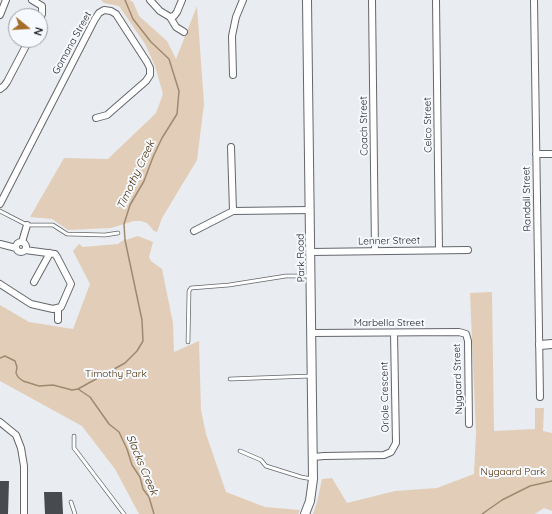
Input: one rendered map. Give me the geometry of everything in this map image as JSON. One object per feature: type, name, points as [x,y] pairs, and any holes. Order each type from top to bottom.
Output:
[{"type":"street","points":[[0,15],[6,0]]},
{"type":"street","points":[[32,0],[42,6],[42,8]]},
{"type":"street","points":[[150,0],[160,11],[170,17],[176,28],[184,32]]},
{"type":"street","points":[[170,17],[174,16],[177,12],[182,0]]},
{"type":"street","points":[[233,75],[232,36],[236,17],[243,0]]},
{"type":"street","name":"Park Road","points":[[305,514],[310,501],[313,479],[313,376],[307,0]]},
{"type":"street","name":"Coach Street","points":[[372,0],[375,252]]},
{"type":"street","name":"Celco Street","points":[[436,0],[440,250]]},
{"type":"street","name":"Randall Street","points":[[534,0],[540,397]]},
{"type":"street","name":"Gomana Street","points":[[0,204],[95,19],[104,10],[111,11],[116,14],[147,62],[150,68],[150,75],[146,81],[107,116],[96,118]]},
{"type":"street","points":[[0,89],[7,82],[25,48]]},
{"type":"street","points":[[231,147],[233,211]]},
{"type":"street","points":[[536,154],[552,154]]},
{"type":"street","points":[[194,231],[233,211],[310,210]]},
{"type":"street","points":[[16,248],[18,244],[22,242],[27,225]]},
{"type":"street","points":[[22,242],[26,245],[25,250]]},
{"type":"street","points":[[0,244],[16,248],[19,252],[25,250],[50,253],[55,254],[58,257],[71,284],[61,307],[58,308],[58,320]]},
{"type":"street","name":"Lenner Street","points":[[311,252],[468,250]]},
{"type":"street","points":[[34,282],[50,253]]},
{"type":"street","points":[[0,284],[31,304],[58,308]]},
{"type":"street","name":"Marbella Street","points":[[312,333],[459,332],[466,334]]},
{"type":"street","name":"Oriole Crescent","points":[[313,457],[384,455],[392,452],[396,443],[394,333]]},
{"type":"street","name":"Nygaard Street","points":[[466,334],[468,341],[470,424]]},
{"type":"street","points":[[540,345],[552,344]]},
{"type":"street","points":[[0,422],[16,435],[21,448],[24,466],[24,514]]},
{"type":"lane","points":[[0,211],[27,225],[53,225],[67,234],[105,235],[118,233]]},
{"type":"lane","points":[[188,342],[189,291],[191,288],[286,276],[311,276]]},
{"type":"lane","points":[[230,379],[313,376]]},
{"type":"lane","points":[[74,436],[74,448],[124,514]]},
{"type":"lane","points":[[240,451],[261,460],[266,466],[313,479]]},
{"type":"lane","points":[[71,502],[75,514]]},
{"type":"green space","points":[[101,0],[129,0],[133,2],[139,16],[167,41],[176,59],[197,6],[204,104],[197,160],[162,218],[157,232],[154,231],[147,223],[141,221],[134,221],[111,228],[68,230],[52,219],[30,217],[64,158],[108,159],[156,113],[163,94],[155,66],[145,44],[119,6],[104,3]]},
{"type":"green space","name":"Timothy Park","points":[[138,236],[153,242],[149,257],[151,261],[162,269],[173,323],[174,352],[199,341],[201,410],[206,434],[226,492],[265,507],[300,510],[298,514],[139,514],[115,469],[82,426],[0,381],[0,305],[29,322],[73,329],[90,284],[73,251],[79,244],[83,247],[118,244],[122,241]]},
{"type":"green space","name":"Nygaard Park","points":[[492,292],[494,431],[535,429],[535,408],[544,408],[543,431],[552,433],[552,511],[544,508],[535,514],[313,514],[322,479],[332,478],[347,503],[395,491],[437,488],[474,474],[476,433],[470,293]]},
{"type":"building","points":[[0,481],[9,481],[8,514],[0,514]]},
{"type":"building","points":[[44,492],[62,492],[63,514],[45,514]]},
{"type":"waterway","name":"Timothy Creek","points":[[78,389],[125,363],[137,351],[143,341],[142,320],[125,240],[124,224],[130,205],[144,181],[162,138],[177,114],[179,91],[169,59],[151,42],[133,19],[125,0]]},
{"type":"waterway","name":"Slacks Creek","points":[[0,358],[5,356],[15,361],[17,367],[16,373],[23,381],[39,386],[53,385],[72,390],[78,389],[90,397],[109,424],[119,432],[127,449],[132,465],[140,477],[143,489],[149,497],[154,514]]},
{"type":"waterway","name":"Slacks Creek","points":[[482,514],[502,500],[530,486],[552,481]]}]
